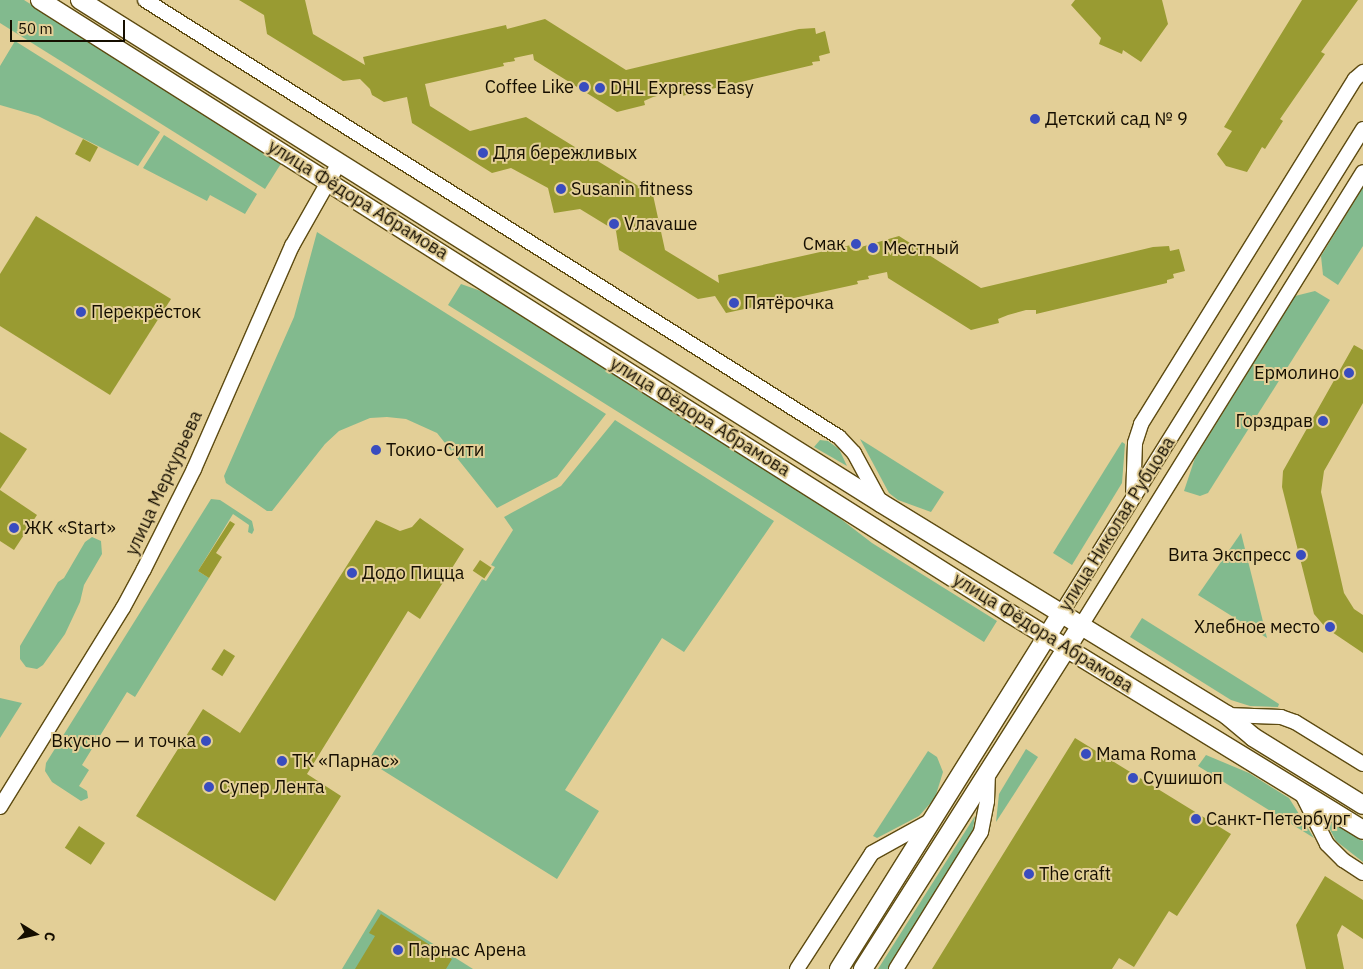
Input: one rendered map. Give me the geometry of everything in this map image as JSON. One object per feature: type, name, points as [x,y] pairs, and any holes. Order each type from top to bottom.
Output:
[{"type":"street","name":"улица Фёдора Абрамова","points":[[40,0],[1048,635],[1363,830]]},
{"type":"street","name":"улица Фёдора Абрамова","points":[[80,0],[881,502],[1082,624],[1227,715],[1252,737],[1363,804]]},
{"type":"street","points":[[145,0],[839,437],[854,453],[881,502]]},
{"type":"street","points":[[1133,500],[1135,442],[1141,424],[1355,79],[1363,72]]},
{"type":"street","name":"улица Николая Рубцова","points":[[839,969],[1363,129]]},
{"type":"street","name":"улица Меркурьева","points":[[0,807],[123,608],[144,569],[194,469],[292,246],[339,163]]},
{"type":"street","name":"улица Николая Рубцова","points":[[863,969],[988,775],[1363,172]]},
{"type":"street","points":[[1227,715],[1281,717],[1295,722],[1363,764]]},
{"type":"street","points":[[896,969],[981,832],[987,801],[988,775]]},
{"type":"street","points":[[1302,794],[1327,844],[1343,860],[1363,873]]},
{"type":"street","points":[[797,969],[872,853],[933,819]]},
{"type":"green space","points":[[0,0],[24,0],[282,162],[265,189],[0,23]]},
{"type":"green space","points":[[15,41],[160,132],[138,166],[38,116],[0,105],[0,66]]},
{"type":"green space","points":[[164,135],[257,194],[245,214],[210,195],[207,201],[143,168]]},
{"type":"green space","points":[[1363,187],[1363,246],[1338,285],[1323,275],[1321,256]]},
{"type":"green space","points":[[317,232],[606,414],[557,477],[497,508],[437,433],[406,419],[387,417],[370,418],[339,431],[325,444],[272,511],[267,511],[226,483],[224,476],[294,317]]},
{"type":"green space","points":[[461,284],[495,296],[807,493],[872,543],[997,621],[984,642],[448,305]]},
{"type":"green space","points":[[1315,291],[1330,300],[1208,493],[1200,496],[1184,491],[1195,458],[1295,296]]},
{"type":"green space","points":[[615,420],[774,521],[684,652],[662,638],[565,790],[599,811],[557,879],[368,761],[482,579],[486,581],[495,567],[491,565],[513,530],[504,517],[561,486]]},
{"type":"green space","points":[[860,439],[944,492],[931,512],[898,500],[889,493]]},
{"type":"green space","points":[[820,440],[828,441],[839,449],[847,466],[814,447]]},
{"type":"green space","points":[[1122,442],[1125,444],[1122,483],[1072,565],[1053,553]]},
{"type":"green space","points":[[211,499],[220,500],[252,521],[254,530],[252,534],[248,532],[249,525],[233,514],[198,571],[209,578],[135,697],[127,692],[82,765],[89,770],[79,786],[87,791],[88,798],[81,801],[52,782],[45,771],[46,763]]},
{"type":"green space","points":[[1241,533],[1255,589],[1267,638],[1198,595]]},
{"type":"green space","points":[[92,537],[101,541],[102,554],[84,585],[80,602],[65,634],[43,665],[37,669],[26,667],[20,659],[20,646],[58,582],[64,578],[85,542]]},
{"type":"green space","points":[[1142,618],[1279,704],[1278,707],[1250,706],[1231,700],[1130,637]]},
{"type":"green space","points":[[0,698],[22,703],[0,738]]},
{"type":"green space","points":[[1026,749],[1038,757],[996,822],[999,794]]},
{"type":"green space","points":[[928,751],[937,757],[943,772],[935,798],[919,816],[877,838],[873,836]]},
{"type":"green space","points":[[1206,755],[1249,773],[1289,798],[1314,838],[1198,766]]},
{"type":"green space","points":[[975,816],[972,836],[888,969],[878,969]]},
{"type":"green space","points":[[1330,821],[1363,841],[1363,862],[1336,841],[1327,824]]},
{"type":"green space","name":"Парнас Арена","points":[[378,909],[473,969],[342,969]]},
{"type":"building","points":[[239,0],[305,0],[313,34],[365,65],[363,57],[506,25],[507,29],[545,19],[626,70],[799,29],[815,28],[816,34],[825,31],[830,53],[819,56],[820,61],[812,62],[813,65],[682,96],[681,93],[672,92],[644,101],[645,105],[617,112],[534,60],[533,54],[514,58],[515,61],[503,63],[504,66],[425,84],[430,106],[470,131],[526,117],[653,195],[665,250],[719,283],[718,275],[860,243],[861,247],[899,236],[981,288],[1153,247],[1169,246],[1170,251],[1179,249],[1185,271],[1173,274],[1174,278],[1167,280],[1167,283],[1036,314],[1036,310],[1026,310],[998,319],[999,323],[971,330],[888,278],[887,272],[868,276],[869,279],[857,281],[858,284],[726,313],[715,296],[698,299],[619,250],[616,231],[580,209],[554,213],[548,188],[511,168],[492,173],[412,123],[407,97],[384,102],[372,95],[370,89],[360,79],[343,81],[267,34],[264,15]]},
{"type":"building","points":[[1075,0],[1162,0],[1168,24],[1141,62],[1123,50],[1122,54],[1099,44],[1101,38],[1071,5]]},
{"type":"building","points":[[1302,0],[1358,0],[1321,52],[1325,54],[1280,119],[1283,121],[1265,149],[1262,147],[1247,172],[1226,166],[1217,154],[1232,131],[1224,127]]},
{"type":"building","points":[[83,139],[98,147],[90,162],[75,154]]},
{"type":"building","name":"Перекрёсток","points":[[36,216],[171,299],[110,395],[0,326],[0,274]]},
{"type":"building","points":[[1354,345],[1363,350],[1363,403],[1324,471],[1321,492],[1344,593],[1354,609],[1363,615],[1363,653],[1326,628],[1314,614],[1282,487],[1283,471]]},
{"type":"building","name":"ЖК «Start»","points":[[0,432],[27,449],[0,489]]},
{"type":"building","name":"ЖК «Start»","points":[[0,490],[37,515],[14,550],[0,541]]},
{"type":"building","points":[[420,518],[464,549],[420,619],[408,611],[307,774],[341,796],[275,901],[136,816],[203,709],[240,733],[376,520],[400,531],[412,527]]},
{"type":"building","points":[[230,521],[235,524],[216,553],[222,557],[209,578],[198,571]]},
{"type":"building","points":[[480,560],[492,568],[484,579],[473,571]]},
{"type":"building","points":[[224,649],[235,656],[222,676],[211,669]]},
{"type":"building","points":[[1075,738],[1231,834],[1177,916],[1169,911],[1134,967],[1119,958],[1112,969],[932,969]]},
{"type":"building","points":[[79,826],[105,843],[91,865],[65,848]]},
{"type":"building","points":[[1325,876],[1363,900],[1363,939],[1342,925],[1337,935],[1344,969],[1306,969],[1296,925]]},
{"type":"building","name":"Парнас Арена","points":[[381,914],[452,959],[446,969],[355,969],[375,936],[369,933]]},
{"type":"place","name":"Coffee Like","points":[[584,87]]},
{"type":"place","name":"DHL Express Easy","points":[[600,88]]},
{"type":"place","name":"Детский сад № 9","points":[[1035,119]]},
{"type":"place","name":"Для бережливых","points":[[483,153]]},
{"type":"place","name":"Susanin fitness","points":[[561,189]]},
{"type":"place","name":"Vлаvаше","points":[[614,224]]},
{"type":"place","name":"Смак","points":[[856,244]]},
{"type":"place","name":"Местный","points":[[873,248]]},
{"type":"place","name":"Пятёрочка","points":[[734,303]]},
{"type":"place","name":"Перекрёсток","points":[[81,312]]},
{"type":"place","name":"Ермолино","points":[[1349,373]]},
{"type":"place","name":"Горздрав","points":[[1323,421]]},
{"type":"place","name":"Токио-Сити","points":[[376,450]]},
{"type":"place","name":"ЖК «Start»","points":[[14,528]]},
{"type":"place","name":"Вита Экспресс","points":[[1301,555]]},
{"type":"place","name":"Додо Пицца","points":[[352,573]]},
{"type":"place","name":"Хлебное место","points":[[1330,627]]},
{"type":"place","name":"Вкусно — и точка","points":[[206,741]]},
{"type":"place","name":"Mama Roma","points":[[1086,754]]},
{"type":"place","name":"ТК «Парнас»","points":[[282,761]]},
{"type":"place","name":"Сушишоп","points":[[1133,778]]},
{"type":"place","name":"Супер Лента","points":[[209,787]]},
{"type":"place","name":"Санкт-Петербург","points":[[1196,819]]},
{"type":"place","name":"The craft","points":[[1029,874]]},
{"type":"place","name":"Парнас Арена","points":[[398,950]]}]
